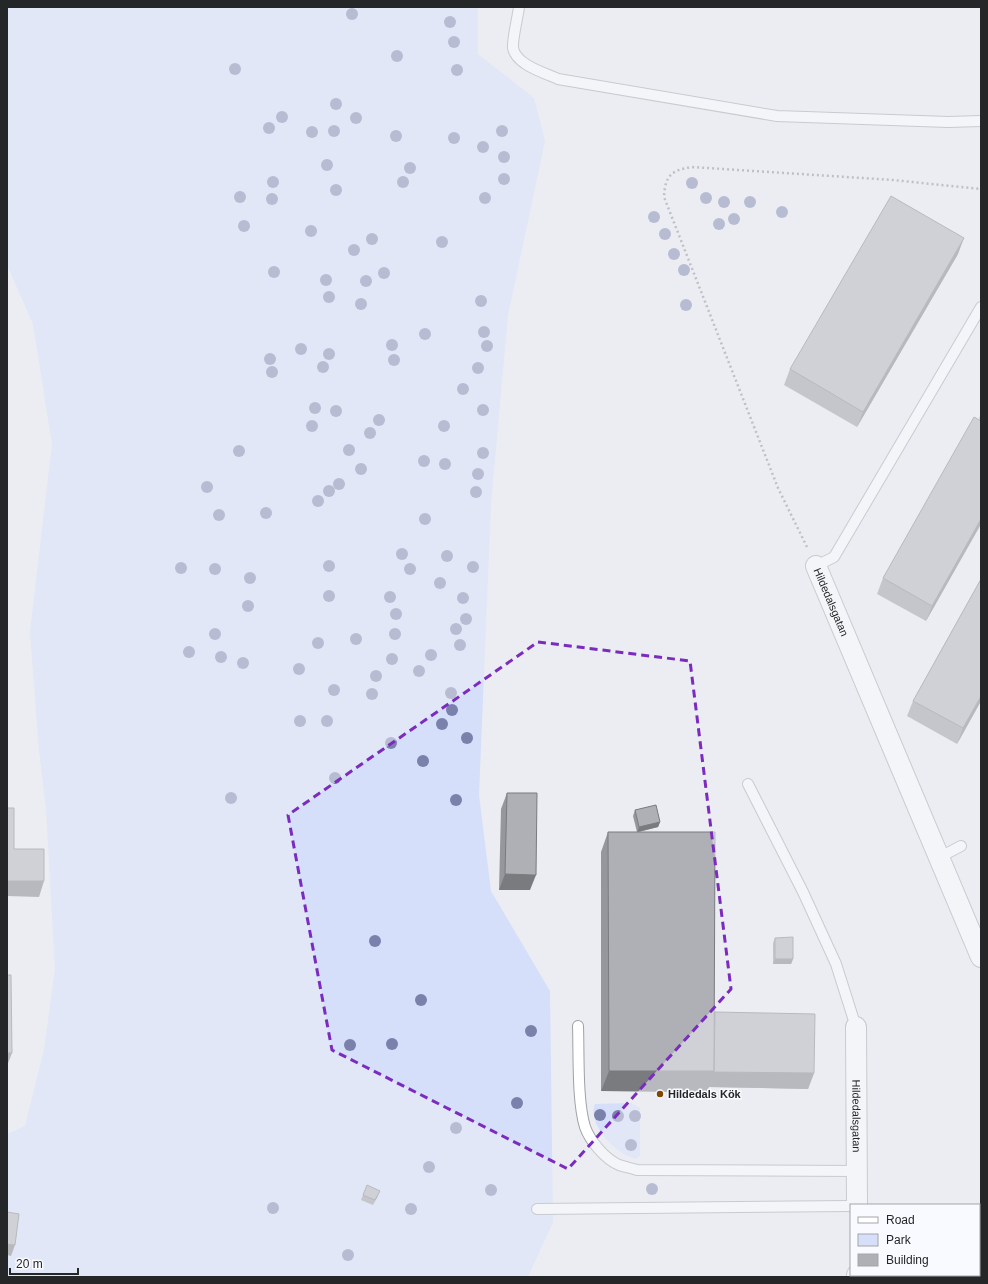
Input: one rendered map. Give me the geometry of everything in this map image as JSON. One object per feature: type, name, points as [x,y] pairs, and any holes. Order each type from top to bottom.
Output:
[{"type":"street","name":"Hildedalsgatan","points":[[816,566],[981,957]]},
{"type":"street","name":"Hildedalsgatan","points":[[856,1027],[857,1204]]},
{"type":"lane","points":[[519,7],[513,48],[518,58],[533,69],[558,78],[777,116],[948,122],[981,121]]},
{"type":"lane","name":"Hildedalsgatan","points":[[816,566],[834,557],[981,306]]},
{"type":"lane","points":[[748,784],[803,892],[836,964],[856,1027]]},
{"type":"lane","points":[[940,857],[961,846]]},
{"type":"lane","points":[[578,1026],[582,1106],[586,1127],[594,1142],[603,1153],[618,1165],[637,1170],[857,1171]]},
{"type":"lane","points":[[537,1209],[850,1206]]},
{"type":"path","points":[[816,566],[778,488],[664,197],[665,183],[672,173],[681,168],[692,167],[893,180],[981,189]]},
{"type":"highlighted area","points":[[538,642],[690,661],[731,989],[568,1169],[332,1050],[288,815]]},
{"type":"green space","points":[[7,7],[478,7],[478,54],[534,98],[545,141],[508,315],[491,504],[479,795],[491,891],[550,991],[553,1222],[528,1277],[7,1277],[7,1134],[25,1126],[44,1050],[55,969],[46,809],[39,750],[30,632],[52,444],[33,324],[7,265]]},
{"type":"green space","points":[[631,1103],[640,1108],[640,1155],[637,1159],[629,1157],[613,1146],[599,1130],[593,1112],[595,1104]]},
{"type":"building","points":[[891,196],[964,238],[863,412],[790,369]]},
{"type":"building","points":[[974,417],[981,421],[981,519],[932,606],[883,578]]},
{"type":"building","points":[[981,579],[981,696],[963,728],[913,701]]},
{"type":"building","points":[[507,793],[537,793],[536,875],[505,874]]},
{"type":"building","points":[[656,805],[660,822],[639,827],[635,810]]},
{"type":"building","points":[[7,808],[14,808],[14,849],[44,849],[44,881],[7,881]]},
{"type":"building","points":[[608,832],[715,832],[714,1071],[609,1071]]},
{"type":"building","points":[[793,937],[793,959],[775,959],[775,938]]},
{"type":"building","points":[[7,975],[11,975],[12,1053],[7,1053]]},
{"type":"building","points":[[715,1012],[815,1014],[814,1073],[713,1072]]},
{"type":"building","points":[[367,1185],[380,1191],[375,1200],[363,1195]]},
{"type":"building","points":[[7,1212],[19,1214],[15,1245],[7,1244]]},
{"type":"place","name":"Hildedals Kök","points":[[660,1094]]}]
